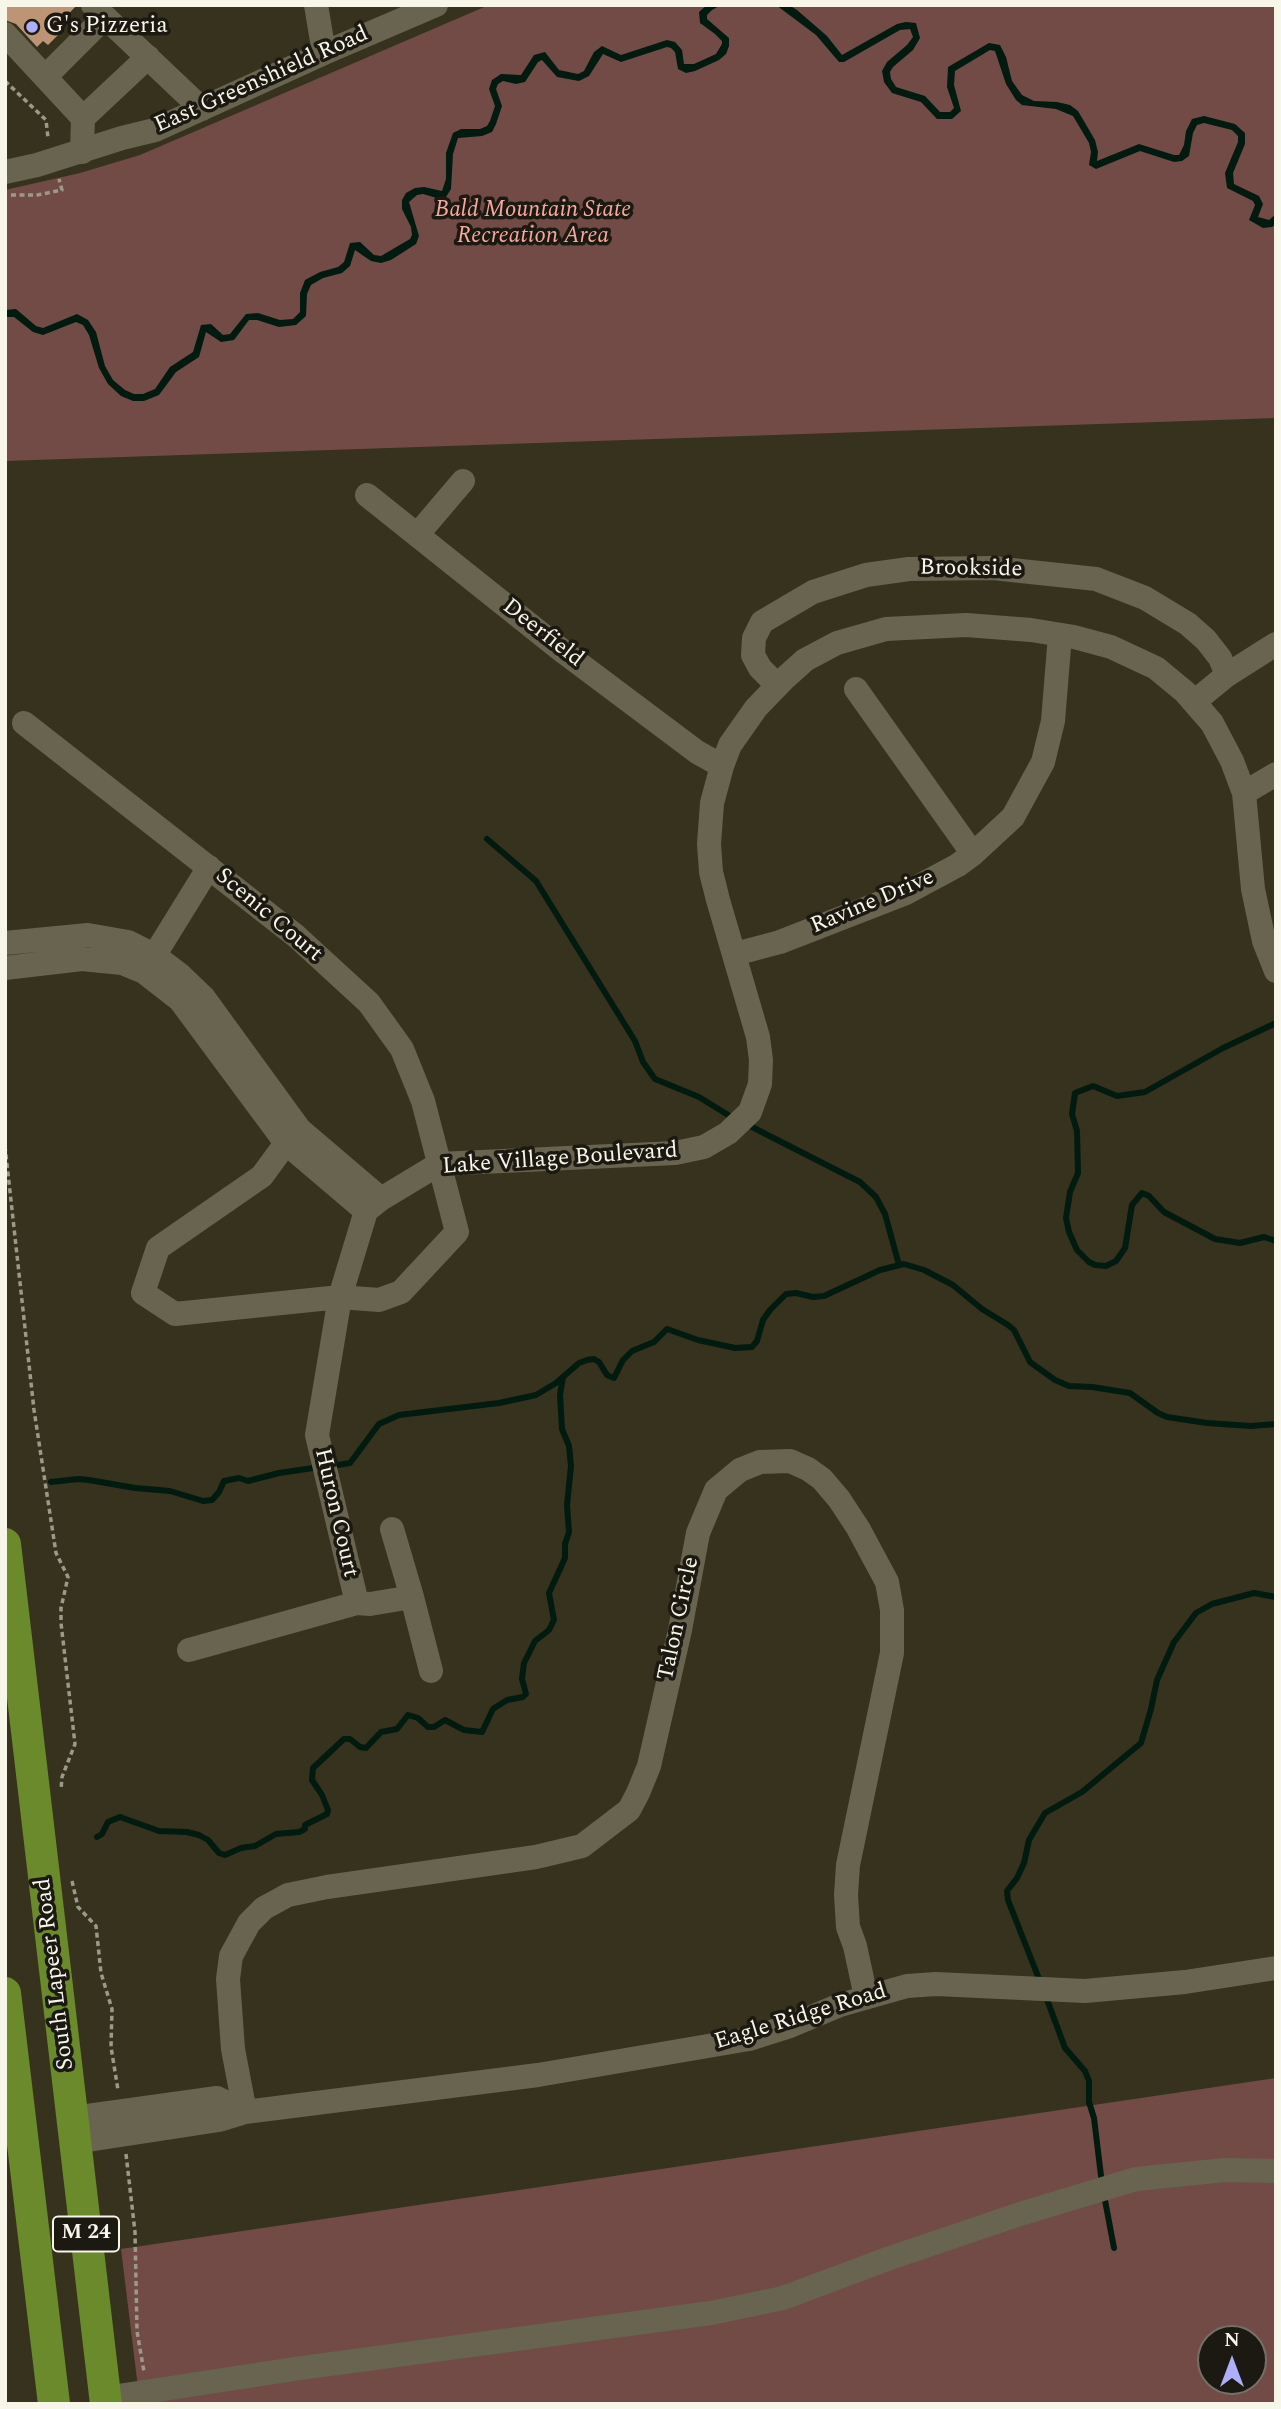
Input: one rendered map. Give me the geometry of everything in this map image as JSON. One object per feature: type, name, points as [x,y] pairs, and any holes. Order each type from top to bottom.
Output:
[{"type":"main road","name":"South Lapeer Road","points":[[5,1544],[106,2401]]},
{"type":"main road","name":"M 24","points":[[5,1993],[54,2404]]},
{"type":"main road","points":[[22,2133],[31,2143],[41,2147],[59,2148],[74,2130]]},
{"type":"main road","points":[[44,2318],[60,2311],[78,2311],[88,2317],[96,2327]]},
{"type":"street","points":[[316,5],[324,53]]},
{"type":"street","name":"East Greenshield Road","points":[[5,172],[155,130],[436,5]]},
{"type":"street","points":[[46,76],[99,11],[202,109]]},
{"type":"street","points":[[5,34],[83,118],[82,152]]},
{"type":"street","points":[[83,118],[148,57]]},
{"type":"street","points":[[417,535],[463,481]]},
{"type":"street","name":"Deerfield","points":[[367,495],[565,653],[697,752],[722,766]]},
{"type":"street","name":"Brookside","points":[[777,685],[753,655],[754,638],[762,622],[813,592],[866,575],[909,569],[993,568],[1096,579],[1145,598],[1188,624],[1206,640],[1220,658],[1227,675]]},
{"type":"street","points":[[722,766],[730,746],[777,685],[805,660],[837,643],[886,629],[966,625],[1031,630],[1111,647],[1156,668],[1194,702],[1212,723],[1244,793],[1254,889],[1264,941],[1276,971]]},
{"type":"street","name":"Ravine Drive","points":[[735,954],[780,942],[906,893],[973,855],[1013,817],[1043,762],[1053,721],[1060,635]]},
{"type":"street","points":[[1194,702],[1227,675],[1276,644]]},
{"type":"street","points":[[856,689],[973,855]]},
{"type":"street","name":"Scenic Court","points":[[24,723],[296,936],[369,1003],[402,1049],[423,1101],[457,1233],[401,1292],[379,1300],[340,1297]]},
{"type":"street","name":"Lake Village Boulevard","points":[[374,1205],[439,1164],[675,1153],[704,1147],[728,1133],[750,1112],[760,1084],[758,1037],[711,872],[709,844],[712,803],[722,766]]},
{"type":"street","points":[[1244,793],[1276,775]]},
{"type":"street","points":[[149,964],[209,867]]},
{"type":"street","points":[[5,943],[88,935],[128,942],[180,1000],[293,1137],[374,1205]]},
{"type":"street","points":[[5,968],[82,959],[149,964]]},
{"type":"street","points":[[293,1137],[262,1176],[158,1248],[143,1293],[175,1314],[340,1297]]},
{"type":"street","name":"Huron Court","points":[[189,1650],[357,1603],[317,1435],[340,1297],[374,1205]]},
{"type":"street","name":"Talon Circle","points":[[245,2112],[233,2049],[228,1979],[230,1955],[249,1923],[264,1908],[288,1895],[536,1857],[582,1846],[629,1810],[649,1766],[680,1630],[698,1533],[716,1490],[740,1470],[760,1462],[790,1461],[822,1479],[858,1528],[887,1582],[892,1611],[892,1653],[848,1865],[846,1895],[848,1927],[866,1997]]},
{"type":"street","points":[[392,1529],[431,1671]]},
{"type":"street","points":[[357,1603],[370,1604],[412,1597]]},
{"type":"street","name":"Eagle Ridge Road","points":[[74,2130],[219,2120],[245,2112],[538,2075],[708,2047],[759,2036],[866,1997],[907,1986],[936,1984],[1085,1991],[1185,1982],[1276,1968]]},
{"type":"street","points":[[106,2401],[315,2366],[710,2313],[783,2298],[1020,2214],[1136,2179],[1225,2170],[1276,2171]]},
{"type":"path","points":[[5,81],[46,120],[50,148]]},
{"type":"path","points":[[5,194],[37,195],[62,190],[58,173]]},
{"type":"path","points":[[5,1146],[34,1410],[56,1553],[68,1577],[61,1608],[61,1623],[75,1744],[62,1777],[62,1802]]},
{"type":"path","points":[[71,1874],[78,1907],[96,1926],[101,1973],[112,2009],[111,2047],[119,2098]]},
{"type":"path","points":[[125,2143],[134,2209],[137,2331],[144,2367]]},
{"type":"green space","name":"Bald Mountain State Recreation Area","points":[[489,5],[1276,5],[1276,418],[5,461],[5,190],[80,173],[140,155]]},
{"type":"green space","points":[[1276,2078],[1276,2404],[140,2404],[121,2249]]},
{"type":"shaded area","points":[[707,5],[721,5],[707,15],[707,19],[729,38],[729,46],[726,54],[719,60],[695,71],[686,73],[678,69],[675,52],[667,47],[621,62],[603,54],[589,76],[579,81],[557,77],[542,60],[525,82],[516,84],[503,81],[498,84],[496,89],[502,106],[496,124],[492,132],[482,136],[458,138],[453,154],[451,189],[446,197],[440,199],[423,194],[417,195],[409,202],[419,236],[416,244],[391,260],[381,263],[371,261],[355,250],[350,266],[342,273],[323,278],[311,285],[307,294],[306,316],[296,325],[279,327],[249,320],[234,340],[221,342],[206,332],[199,357],[176,372],[159,395],[144,401],[133,401],[121,396],[108,384],[99,368],[89,335],[83,325],[76,322],[43,335],[33,332],[14,317],[5,317],[5,310],[16,309],[36,326],[43,328],[77,314],[88,320],[96,332],[105,366],[113,380],[134,394],[155,389],[170,367],[193,352],[201,325],[211,324],[223,335],[230,334],[246,314],[258,313],[280,320],[293,319],[300,312],[300,293],[305,280],[338,267],[344,262],[350,243],[360,242],[374,255],[381,256],[410,239],[411,227],[402,209],[402,200],[406,193],[415,188],[442,191],[446,179],[446,153],[453,133],[461,129],[480,129],[490,121],[495,106],[489,89],[492,80],[501,74],[521,75],[534,55],[545,52],[559,70],[578,74],[584,71],[594,52],[602,46],[621,55],[667,40],[675,42],[682,50],[684,64],[694,64],[716,54],[722,44],[715,34],[700,23],[699,12]]},
{"type":"shaded area","points":[[776,5],[789,5],[797,10],[827,36],[842,55],[897,24],[916,23],[920,38],[913,50],[893,67],[890,72],[891,79],[896,87],[925,96],[940,112],[950,112],[954,108],[947,87],[948,67],[989,43],[1000,45],[1012,81],[1022,95],[1034,101],[1070,105],[1078,111],[1095,140],[1097,161],[1139,144],[1179,155],[1192,119],[1204,116],[1235,124],[1245,133],[1245,144],[1233,173],[1234,184],[1259,196],[1263,204],[1258,217],[1269,220],[1276,214],[1276,224],[1263,228],[1249,220],[1255,205],[1253,201],[1227,188],[1225,173],[1238,142],[1238,136],[1232,130],[1204,123],[1197,125],[1189,156],[1182,161],[1174,162],[1140,151],[1096,169],[1089,165],[1089,143],[1073,116],[1056,109],[1022,105],[1016,100],[1006,84],[995,51],[990,50],[955,71],[954,85],[961,111],[952,119],[937,119],[921,102],[892,93],[884,82],[882,71],[887,62],[913,37],[910,29],[900,30],[844,62],[839,62],[816,35]]},
{"type":"building","name":"G's Pizzeria","points":[[5,5],[77,5],[54,29],[59,34],[48,45],[43,41],[37,47],[16,24],[5,20]]},
{"type":"waterway","points":[[487,839],[536,881],[635,1041],[643,1062],[655,1079],[699,1097],[733,1118]]},
{"type":"waterway","points":[[1276,1023],[1223,1048],[1145,1092],[1117,1096],[1093,1086],[1075,1093],[1072,1114],[1077,1131],[1078,1173],[1070,1192],[1066,1218],[1077,1250],[1095,1265],[1106,1266],[1116,1261],[1125,1248],[1132,1205],[1142,1193],[1149,1196],[1164,1212],[1215,1239],[1240,1243],[1264,1237],[1276,1241]]},
{"type":"waterway","points":[[746,1124],[860,1182],[876,1197],[885,1214],[899,1265]]},
{"type":"waterway","points":[[331,1466],[350,1463],[379,1424],[399,1415],[499,1403],[536,1395],[587,1360],[594,1359],[599,1362],[607,1375],[614,1378],[623,1360],[632,1351],[654,1342],[667,1329],[698,1340],[735,1348],[752,1347],[757,1341],[763,1320],[786,1294],[824,1296],[880,1270],[904,1264],[924,1270],[953,1285],[982,1309],[1008,1325],[1014,1330],[1030,1362],[1055,1380],[1069,1386],[1130,1393],[1167,1417],[1251,1426],[1276,1424]]},
{"type":"waterway","points":[[97,1837],[102,1834],[108,1822],[120,1817],[159,1831],[199,1835],[225,1855],[241,1848],[255,1846],[276,1834],[299,1832],[305,1829],[305,1825],[327,1814],[322,1795],[312,1780],[313,1768],[344,1739],[350,1739],[366,1748],[381,1732],[397,1729],[408,1715],[418,1718],[428,1727],[434,1727],[445,1720],[464,1730],[482,1732],[493,1709],[507,1700],[523,1697],[526,1694],[522,1679],[524,1663],[535,1641],[549,1630],[554,1620],[549,1593],[565,1558],[565,1544],[569,1532],[567,1505],[571,1466],[569,1446],[562,1429],[560,1395],[563,1377]]},
{"type":"waterway","points":[[51,1482],[89,1480],[170,1491],[203,1501],[212,1500],[224,1481],[239,1478],[248,1481],[320,1467]]},
{"type":"waterway","points":[[1041,1984],[1008,1900],[1007,1891],[1017,1878],[1024,1863],[1029,1840],[1045,1813],[1082,1792],[1141,1743],[1157,1680],[1174,1642],[1196,1613],[1212,1604],[1254,1593],[1276,1597]]},
{"type":"waterway","points":[[1045,1994],[1065,2048],[1085,2071],[1089,2081],[1089,2102],[1094,2118],[1102,2184]]},
{"type":"waterway","points":[[1104,2195],[1114,2248]]},
{"type":"place","name":"G's Pizzeria","points":[[32,27]]}]
